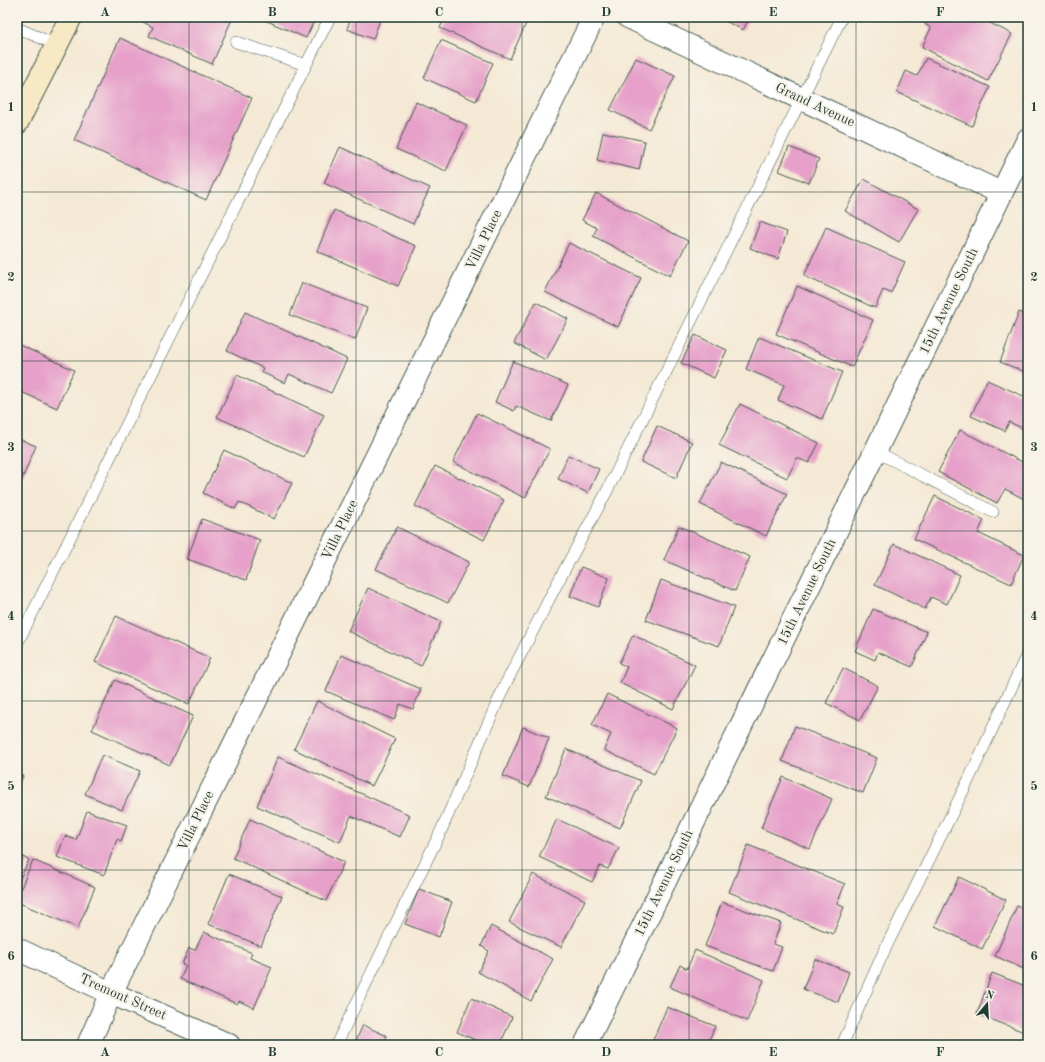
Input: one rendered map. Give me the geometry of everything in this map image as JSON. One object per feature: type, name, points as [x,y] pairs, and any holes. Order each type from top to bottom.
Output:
[{"type":"main road","points":[[17,123],[71,17]]},
{"type":"street","name":"Villa Place","points":[[88,1045],[111,992],[594,17]]},
{"type":"street","name":"Grand Avenue","points":[[628,17],[1001,193]]},
{"type":"street","name":"15th Avenue South","points":[[585,1045],[1028,139]]},
{"type":"street","name":"Tremont Street","points":[[17,949],[229,1045]]},
{"type":"lane","points":[[17,644],[330,17]]},
{"type":"lane","points":[[336,1045],[440,832],[506,685],[559,580],[606,493],[842,17]]},
{"type":"lane","points":[[17,28],[57,45]]},
{"type":"lane","points":[[236,42],[306,65]]},
{"type":"lane","points":[[875,452],[993,512]]},
{"type":"lane","points":[[842,1045],[885,949],[969,779],[1028,652]]},
{"type":"building","points":[[138,17],[233,17],[212,64],[149,36],[153,27],[137,19]]},
{"type":"building","points":[[258,17],[316,17],[306,38]]},
{"type":"building","points":[[351,17],[381,17],[373,39],[347,29]]},
{"type":"building","points":[[445,17],[529,17],[510,59],[440,28]]},
{"type":"building","points":[[717,17],[750,17],[743,30]]},
{"type":"building","points":[[929,17],[978,17],[1012,34],[988,81],[922,47],[931,28],[925,24]]},
{"type":"building","points":[[120,38],[252,98],[206,200],[74,140]]},
{"type":"building","points":[[441,40],[493,63],[476,101],[424,78]]},
{"type":"building","points":[[636,58],[675,76],[649,129],[610,110]]},
{"type":"building","points":[[926,58],[990,87],[972,126],[897,92],[906,71],[917,76]]},
{"type":"building","points":[[416,102],[467,125],[446,171],[396,149]]},
{"type":"building","points":[[603,132],[645,141],[639,170],[597,160]]},
{"type":"building","points":[[340,147],[430,188],[413,224],[324,183]]},
{"type":"building","points":[[789,147],[819,159],[809,183],[779,171]]},
{"type":"building","points":[[864,179],[918,209],[899,242],[845,211]]},
{"type":"building","points":[[596,193],[688,241],[670,276],[593,236],[597,228],[582,220]]},
{"type":"building","points":[[334,210],[416,246],[398,286],[317,251]]},
{"type":"building","points":[[760,222],[787,232],[778,259],[750,248]]},
{"type":"building","points":[[826,227],[905,262],[891,293],[883,290],[875,308],[804,276]]},
{"type":"building","points":[[569,243],[641,278],[618,327],[545,292]]},
{"type":"building","points":[[302,283],[367,308],[355,340],[290,315]]},
{"type":"building","points":[[797,286],[873,320],[852,367],[776,334]]},
{"type":"building","points":[[536,302],[568,319],[546,360],[514,343]]},
{"type":"building","points":[[245,312],[347,359],[331,393],[289,374],[285,383],[261,372],[263,368],[227,351]]},
{"type":"building","points":[[1019,312],[1028,315],[1028,373],[1000,362]]},
{"type":"building","points":[[695,335],[727,350],[714,378],[681,363]]},
{"type":"building","points":[[759,337],[842,372],[822,419],[778,400],[784,385],[746,369]]},
{"type":"building","points":[[17,344],[74,370],[57,408],[17,390]]},
{"type":"building","points":[[513,361],[568,385],[551,421],[516,406],[514,411],[495,402]]},
{"type":"building","points":[[237,375],[324,415],[304,457],[217,417]]},
{"type":"building","points":[[987,380],[1028,398],[1028,420],[1024,429],[1009,422],[1005,431],[971,416]]},
{"type":"building","points":[[740,404],[819,443],[809,463],[797,458],[787,478],[719,445]]},
{"type":"building","points":[[477,413],[550,449],[525,498],[453,462]]},
{"type":"building","points":[[657,426],[692,442],[676,478],[641,462]]},
{"type":"building","points":[[960,430],[1028,465],[1028,501],[1005,489],[997,503],[938,472]]},
{"type":"building","points":[[17,438],[36,446],[19,486],[17,485]]},
{"type":"building","points":[[224,450],[292,483],[274,519],[239,502],[235,509],[203,493]]},
{"type":"building","points":[[568,455],[599,469],[588,493],[558,479]]},
{"type":"building","points":[[721,462],[787,494],[766,536],[700,504]]},
{"type":"building","points":[[435,466],[504,500],[484,540],[415,506]]},
{"type":"building","points":[[935,496],[984,520],[978,533],[1024,555],[1011,584],[914,539]]},
{"type":"building","points":[[202,519],[260,540],[246,580],[187,559]]},
{"type":"building","points":[[679,526],[750,557],[735,591],[664,560]]},
{"type":"building","points":[[397,527],[469,562],[448,603],[376,569]]},
{"type":"building","points":[[894,544],[960,575],[947,604],[931,597],[925,609],[875,585]]},
{"type":"building","points":[[581,567],[609,578],[598,607],[570,596]]},
{"type":"building","points":[[661,580],[734,607],[719,646],[646,620]]},
{"type":"building","points":[[368,588],[441,622],[421,666],[348,631]]},
{"type":"building","points":[[873,609],[927,632],[912,667],[878,652],[875,660],[855,651]]},
{"type":"building","points":[[116,616],[210,658],[189,704],[95,662]]},
{"type":"building","points":[[633,635],[695,665],[673,709],[620,683],[627,667],[619,663]]},
{"type":"building","points":[[341,655],[421,689],[413,709],[400,704],[394,720],[326,691]]},
{"type":"building","points":[[843,668],[878,686],[860,720],[826,703]]},
{"type":"building","points":[[115,680],[193,716],[170,765],[92,730]]},
{"type":"building","points":[[607,694],[677,728],[654,774],[604,750],[611,734],[592,725]]},
{"type":"building","points":[[317,701],[395,739],[372,786],[294,749]]},
{"type":"building","points":[[795,726],[877,758],[863,793],[782,761]]},
{"type":"building","points":[[523,727],[549,738],[529,787],[503,776]]},
{"type":"building","points":[[566,749],[641,781],[620,828],[546,796]]},
{"type":"building","points":[[102,755],[140,771],[122,810],[85,794]]},
{"type":"building","points":[[278,757],[410,815],[400,837],[351,816],[340,842],[257,806]]},
{"type":"building","points":[[17,773],[23,776],[17,790]]},
{"type":"building","points":[[783,777],[832,799],[810,849],[761,828]]},
{"type":"building","points":[[87,811],[127,825],[121,841],[117,839],[104,875],[57,857],[65,836],[76,840]]},
{"type":"building","points":[[250,819],[344,862],[326,901],[233,858]]},
{"type":"building","points":[[557,819],[619,848],[608,869],[600,866],[592,882],[539,857]]},
{"type":"building","points":[[748,845],[845,884],[837,904],[844,907],[833,934],[729,892]]},
{"type":"building","points":[[17,854],[29,860],[17,884]]},
{"type":"building","points":[[33,860],[95,887],[78,928],[17,902],[17,897]]},
{"type":"building","points":[[229,874],[282,896],[261,946],[208,924]]},
{"type":"building","points":[[533,874],[585,900],[561,947],[509,922]]},
{"type":"building","points":[[959,877],[1006,900],[982,949],[935,926]]},
{"type":"building","points":[[419,889],[452,902],[439,937],[405,924]]},
{"type":"building","points":[[722,902],[781,923],[773,944],[782,947],[773,971],[705,946]]},
{"type":"building","points":[[1017,906],[1028,911],[1028,971],[995,956]]},
{"type":"building","points":[[491,926],[553,959],[531,1001],[478,972],[489,951],[481,946]]},
{"type":"building","points":[[204,932],[252,953],[250,958],[272,967],[254,1008],[239,1001],[237,1004],[180,979],[186,965],[182,964],[189,948],[195,950]]},
{"type":"building","points":[[695,950],[764,980],[747,1021],[670,987],[680,965],[687,969]]},
{"type":"building","points":[[815,959],[849,972],[838,1002],[803,989]]},
{"type":"building","points":[[992,973],[1028,987],[1028,1020],[1024,1032],[977,1014]]},
{"type":"building","points":[[471,998],[512,1017],[500,1045],[487,1045],[457,1032]]},
{"type":"building","points":[[667,1007],[715,1026],[707,1045],[651,1045]]},
{"type":"building","points":[[363,1025],[387,1036],[383,1045],[354,1045]]}]
